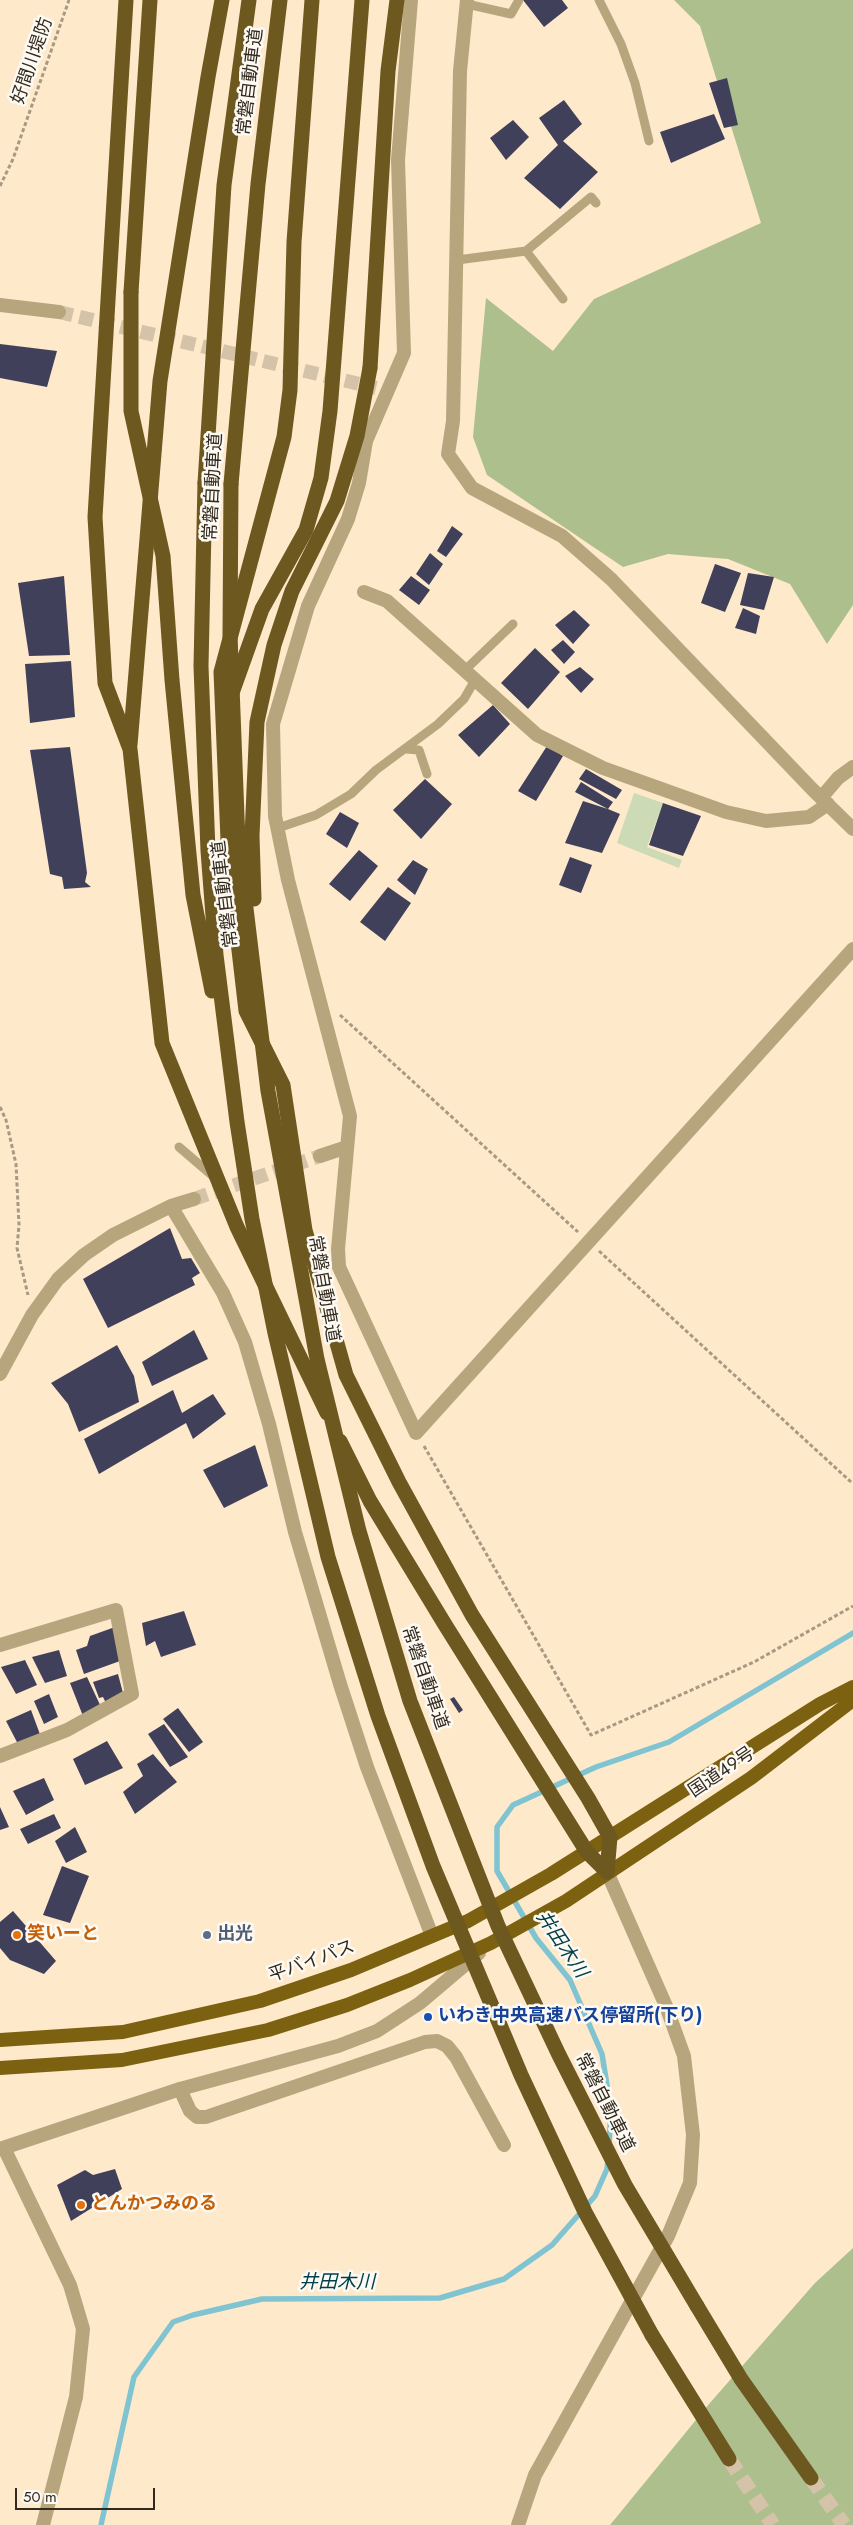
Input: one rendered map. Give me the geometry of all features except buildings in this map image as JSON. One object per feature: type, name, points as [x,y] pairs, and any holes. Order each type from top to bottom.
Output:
[{"type":"highway","points":[[126,0],[95,517],[105,683],[130,749]]},
{"type":"highway","points":[[150,0],[131,292],[131,411],[163,556],[172,680],[193,895],[237,1122]]},
{"type":"highway","points":[[222,0],[206,87],[160,381],[130,749],[162,1043],[237,1227],[370,1501],[587,1852],[607,1872]]},
{"type":"highway","name":"常磐自動車道","points":[[249,0],[224,185],[205,483],[201,666],[208,842],[216,955],[237,1122],[252,1219],[276,1333],[328,1557],[378,1716],[433,1866],[521,2075],[585,2212],[652,2335],[729,2459]]},
{"type":"highway","name":"常磐自動車道","points":[[280,0],[258,184],[231,484],[229,576],[232,723],[238,842],[268,1091],[317,1358],[359,1531],[410,1701],[498,1926],[558,2055],[625,2185],[741,2379],[811,2478]]},
{"type":"highway","points":[[0,2068],[122,2060],[268,2030],[347,2005],[410,1980],[491,1943],[566,1901],[607,1872],[610,1837],[588,1798],[472,1615],[399,1482],[346,1375],[305,1230],[283,1085],[246,1011],[229,864],[221,672],[284,437],[290,390],[294,242],[312,0]]},
{"type":"highway","points":[[224,716],[262,609],[306,530],[321,478],[330,411],[362,0]]},
{"type":"highway","points":[[256,989],[252,836],[257,722],[274,645],[292,591],[337,501],[358,436],[370,368],[388,71],[397,0]]},
{"type":"highway","name":"国道49号","points":[[610,1837],[820,1704],[853,1688]]},
{"type":"highway","name":"国道49号","points":[[607,1872],[751,1778],[853,1700]]},
{"type":"highway","name":"平バイパス","points":[[0,2040],[123,2032],[260,2001],[351,1970],[468,1921],[551,1874],[610,1837]]},
{"type":"street","points":[[411,0],[398,160],[404,353],[382,389],[366,440],[359,483],[348,518],[308,606],[273,724],[275,816],[288,880],[350,1116],[338,1249],[339,1267],[416,1433],[853,949]]},
{"type":"street","points":[[467,2],[460,71],[454,421],[448,454],[472,488],[562,536],[611,579],[853,829]]},
{"type":"street","points":[[0,304],[59,312]]},
{"type":"street","points":[[364,592],[388,601],[537,734],[603,768],[654,787],[726,812],[766,821],[809,817],[824,801],[838,778],[853,767]]},
{"type":"street","points":[[320,1156],[347,1147]]},
{"type":"street","points":[[0,1374],[32,1315],[58,1278],[84,1255],[113,1235],[171,1206],[194,1199]]},
{"type":"street","points":[[171,1206],[223,1294],[245,1342],[269,1424],[295,1532],[343,1694],[404,1867],[432,1936]]},
{"type":"street","points":[[0,1645],[116,1610],[132,1694],[67,1730],[0,1756]]},
{"type":"street","points":[[518,2525],[535,2475],[668,2236],[690,2183],[693,2136],[684,2056],[666,2006],[607,1872]]},
{"type":"street","points":[[43,2525],[76,2398],[83,2329],[70,2285],[43,2225],[2,2148],[180,2089],[338,2046],[377,2031],[435,1992],[491,1943]]},
{"type":"street","points":[[180,2089],[190,2111],[197,2117],[206,2117],[425,2042],[437,2041],[447,2046],[456,2057],[504,2145]]},
{"type":"lane","points":[[467,2],[511,14],[519,0]]},
{"type":"lane","points":[[600,0],[621,44],[635,83],[649,141]]},
{"type":"lane","points":[[457,260],[526,251],[591,197],[596,203]]},
{"type":"lane","points":[[526,251],[563,299]]},
{"type":"lane","points":[[278,828],[316,815],[351,794],[376,770],[438,724],[464,699],[469,675],[513,624]]},
{"type":"lane","points":[[406,749],[419,750],[427,774]]},
{"type":"lane","points":[[179,1147],[218,1180]]},
{"type":"path","name":"好間川堤防","points":[[0,186],[13,159],[69,0]]},
{"type":"path","points":[[0,1107],[6,1120],[16,1164],[19,1225],[17,1248],[32,1315]]},
{"type":"path","points":[[416,1433],[591,1734],[754,1662],[853,1606]]},
{"type":"green space","points":[[674,0],[853,0],[853,605],[827,644],[790,584],[728,559],[668,554],[623,567],[487,475],[473,437],[486,298],[553,351],[594,299],[761,223],[700,26]]},
{"type":"green space","points":[[634,793],[663,803],[647,847],[682,860],[679,868],[617,843]]},
{"type":"green space","points":[[853,2248],[853,2525],[610,2525],[709,2404],[815,2283]]},
{"type":"waterway","name":"井田木川","points":[[609,2145],[611,2110],[602,2054],[570,1980],[536,1938],[497,1871],[497,1827],[513,1805],[596,1767],[669,1742],[853,1633]]},
{"type":"waterway","name":"井田木川","points":[[101,2525],[134,2377],[173,2322],[193,2315],[262,2299],[440,2298],[504,2279],[552,2245],[595,2196],[607,2169],[608,2159]]},
{"type":"tunnel","points":[[59,312],[376,388]]},
{"type":"tunnel","points":[[194,1199],[320,1156]]},
{"type":"tunnel","points":[[729,2459],[773,2525]]},
{"type":"tunnel","points":[[811,2478],[844,2525]]},
{"type":"place","name":"笑いーと","points":[[17,1935]]},
{"type":"place","name":"出光","points":[[207,1935]]},
{"type":"place","name":"いわき中央高速バス停留所(下り)","points":[[428,2017]]},
{"type":"place","name":"とんかつみのる","points":[[81,2205]]}]
